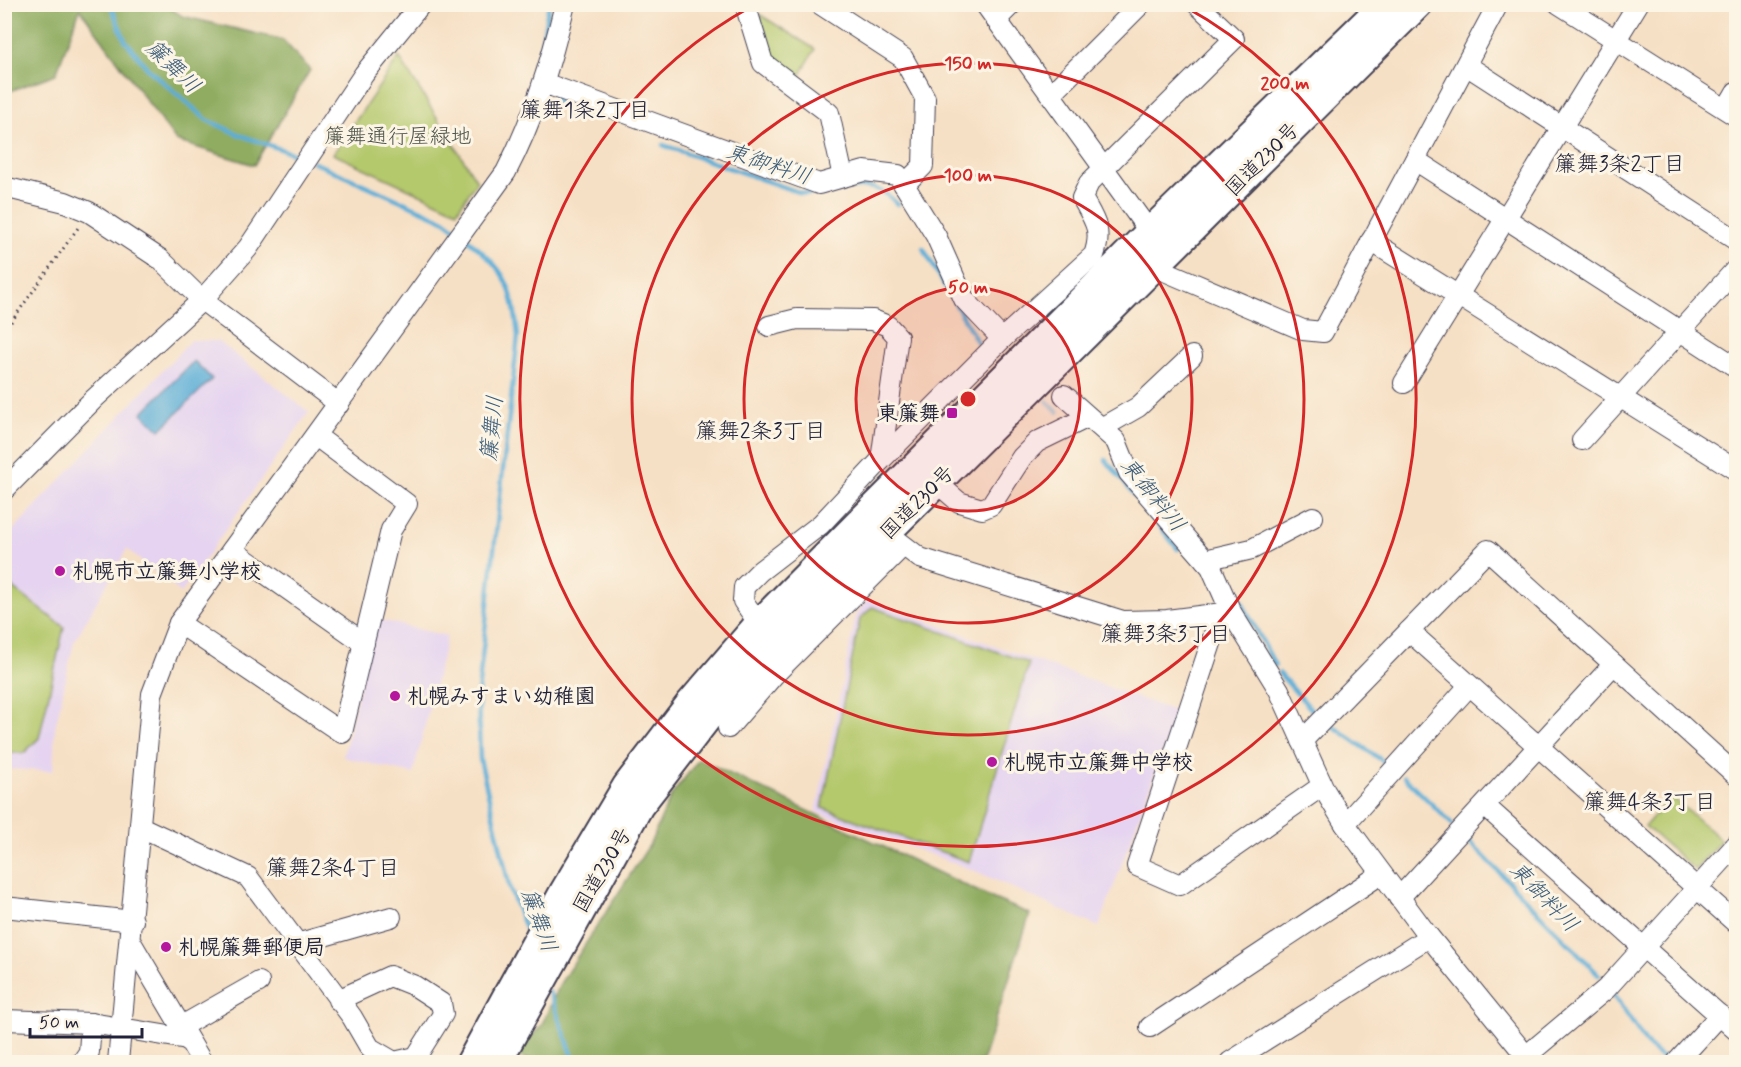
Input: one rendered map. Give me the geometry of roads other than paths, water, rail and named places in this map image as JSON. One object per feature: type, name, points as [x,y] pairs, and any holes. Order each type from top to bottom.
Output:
[{"type":"highway","name":"国道230号","points":[[1156,251],[1385,4]]},
{"type":"highway","name":"国道230号","points":[[471,1062],[507,995],[570,903],[767,634],[885,531],[929,471],[1156,251],[1418,4]]},
{"type":"highway","name":"国道230号","points":[[497,1062],[517,1024],[570,903]]},
{"type":"street","points":[[4,490],[95,398],[202,300],[248,248],[281,202],[364,74],[421,4]]},
{"type":"street","points":[[118,1062],[133,921],[152,694],[179,623],[506,172],[524,137],[544,83],[565,4]]},
{"type":"street","points":[[745,4],[763,63],[829,113],[843,177]]},
{"type":"street","points":[[820,4],[903,58],[926,98],[923,166],[904,184]]},
{"type":"street","points":[[1012,4],[990,12],[1104,169],[1156,251],[1302,330],[1323,332],[1498,4]]},
{"type":"street","points":[[1051,93],[1141,4]]},
{"type":"street","points":[[767,634],[743,601],[744,587],[760,571],[821,524],[881,460],[1002,339],[1094,255],[1100,239],[1096,223],[1082,198],[1089,183],[1234,39],[1197,4]]},
{"type":"street","points":[[1558,4],[1615,40],[1733,106]]},
{"type":"street","points":[[1404,383],[1638,4]]},
{"type":"street","points":[[1466,65],[1737,240]]},
{"type":"street","points":[[544,83],[819,184],[864,171],[898,175],[936,236],[964,298],[1002,339]]},
{"type":"street","points":[[1415,160],[1506,216],[1737,367]]},
{"type":"street","points":[[4,187],[65,202],[89,212],[160,259],[202,300],[339,404]]},
{"type":"street","points":[[1371,241],[1737,470]]},
{"type":"street","points":[[1582,440],[1737,269]]},
{"type":"street","points":[[769,326],[797,319],[873,320],[888,326],[898,337],[881,460]]},
{"type":"street","points":[[929,471],[959,502],[982,509],[991,505],[1022,457],[1037,442],[1138,407],[1192,356]]},
{"type":"street","points":[[1064,394],[1116,441],[1129,473],[1205,560],[1226,612],[1279,690],[1323,786],[1345,824],[1429,937],[1529,1059],[1606,989],[1737,845]]},
{"type":"street","points":[[179,623],[342,732],[391,530],[406,504],[315,436]]},
{"type":"street","points":[[1205,560],[1252,549],[1313,517]]},
{"type":"street","points":[[728,728],[773,676],[885,531],[920,558],[1123,621],[1167,620],[1226,612]]},
{"type":"street","points":[[232,550],[364,643]]},
{"type":"street","points":[[1302,741],[1488,550],[1737,775]]},
{"type":"street","points":[[1226,612],[1137,866],[1180,885],[1323,786]]},
{"type":"street","points":[[1409,631],[1737,923]]},
{"type":"street","points":[[1399,898],[1614,664]]},
{"type":"street","points":[[1345,824],[1469,686]]},
{"type":"street","points":[[1485,806],[1737,1030]]},
{"type":"street","points":[[141,827],[248,877],[338,1000],[366,1055],[394,1062],[416,1057],[443,1014],[441,1003],[415,986],[390,976],[338,1000]]},
{"type":"street","points":[[1150,1027],[1381,874]]},
{"type":"street","points":[[4,907],[133,921]]},
{"type":"street","points":[[296,944],[391,917]]},
{"type":"street","points":[[1230,1062],[1429,937]]},
{"type":"street","points":[[131,942],[202,1062]]},
{"type":"street","points":[[4,1020],[91,1023],[184,1033],[259,982]]},
{"type":"street","points":[[1677,1062],[1720,1016]]},
{"type":"street","points":[[82,1062],[89,1052],[91,1023]]},
{"type":"water","points":[[194,361],[212,379],[160,430],[142,413]]},
{"type":"waterway","name":"簾舞川","points":[[110,4],[125,40],[148,69],[207,120],[240,135],[303,157]]},
{"type":"waterway","name":"東御料川","points":[[542,66],[539,58],[549,4]]},
{"type":"waterway","name":"東御料川","points":[[553,93],[556,101],[583,116]]},
{"type":"waterway","name":"東御料川","points":[[663,145],[801,193],[815,194],[852,188],[875,188],[897,204]]},
{"type":"waterway","name":"簾舞川","points":[[313,162],[444,220],[457,230]]},
{"type":"waterway","name":"簾舞川","points":[[465,237],[490,260],[505,280],[513,303],[518,336],[478,693],[480,759],[510,889],[528,936]]},
{"type":"waterway","name":"東御料川","points":[[923,248],[978,343]]},
{"type":"waterway","name":"東御料川","points":[[1047,401],[1058,412]]},
{"type":"waterway","name":"東御料川","points":[[1106,460],[1178,549]]},
{"type":"waterway","name":"東御料川","points":[[1222,571],[1228,576],[1275,665]]},
{"type":"waterway","name":"東御料川","points":[[1279,673],[1311,709]]},
{"type":"waterway","name":"東御料川","points":[[1330,724],[1387,764]]},
{"type":"waterway","name":"東御料川","points":[[1404,777],[1452,824]]},
{"type":"waterway","name":"東御料川","points":[[1467,839],[1599,975]]},
{"type":"waterway","name":"簾舞川","points":[[549,992],[575,1062]]},
{"type":"waterway","name":"東御料川","points":[[1614,995],[1649,1047],[1665,1060]]},
{"type":"place","name":"東簾舞","points":[[952,413]]},
{"type":"place","name":"札幌市立簾舞小学校","points":[[60,571]]},
{"type":"place","name":"札幌みすまい幼稚園","points":[[395,696]]},
{"type":"place","name":"札幌市立簾舞中学校","points":[[992,762]]},
{"type":"place","name":"札幌簾舞郵便局","points":[[166,947]]},
{"type":"district","name":"簾舞1条2丁目","points":[[585,109]]},
{"type":"district","name":"簾舞3条2丁目","points":[[1620,163]]},
{"type":"district","name":"簾舞2条3丁目","points":[[761,430]]},
{"type":"district","name":"簾舞3条3丁目","points":[[1166,633]]},
{"type":"district","name":"簾舞4条3丁目","points":[[1650,801]]},
{"type":"district","name":"簾舞2条4丁目","points":[[333,867]]},
{"type":"park label","name":"簾舞通行屋緑地","points":[[398,136]]}]
